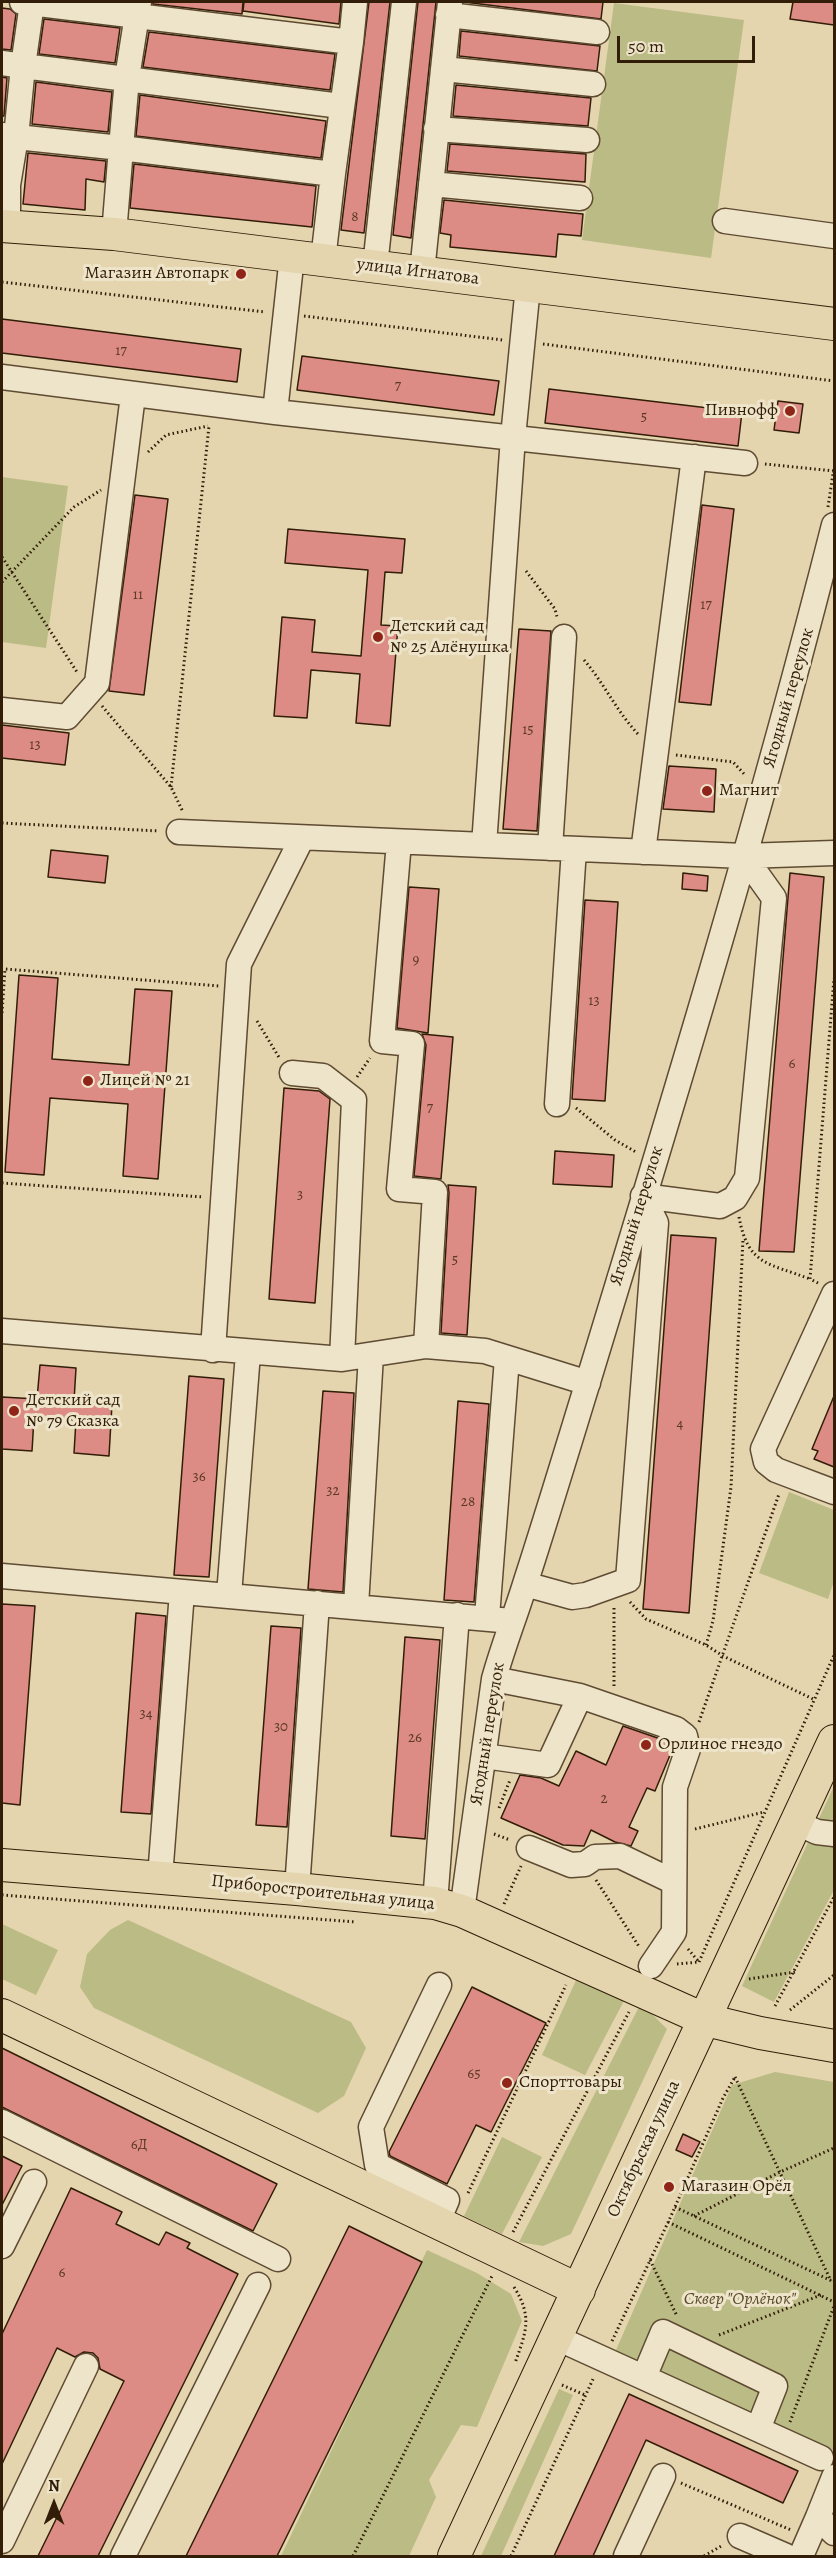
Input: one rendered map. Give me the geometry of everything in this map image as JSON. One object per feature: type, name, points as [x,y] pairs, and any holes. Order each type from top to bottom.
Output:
[{"type":"main road","name":"улица Игнатова","points":[[4,226],[114,234],[834,324]]},
{"type":"main road","name":"Октябрьская улица","points":[[454,2556],[706,2020],[834,1741]]},
{"type":"main road","name":"Приборостроительная улица","points":[[2,1864],[297,1888],[448,1907],[577,1962],[646,1979],[706,2020],[760,2033],[834,2046]]},
{"type":"main road","points":[[2,2015],[437,2223],[504,2270],[579,2290]]},
{"type":"street","points":[[4,226],[8,185],[12,64],[27,2],[138,9],[351,42]]},
{"type":"street","points":[[323,260],[355,2]]},
{"type":"street","points":[[375,266],[404,2]]},
{"type":"street","points":[[422,272],[449,8],[597,32]]},
{"type":"street","points":[[114,234],[128,78],[138,9]]},
{"type":"street","points":[[12,64],[341,106]]},
{"type":"street","points":[[443,69],[593,84]]},
{"type":"street","points":[[436,129],[587,140]]},
{"type":"street","points":[[8,136],[333,174]]},
{"type":"street","points":[[431,184],[580,198]]},
{"type":"street","points":[[725,221],[834,236]]},
{"type":"street","points":[[275,412],[292,256]]},
{"type":"street","points":[[484,845],[513,437],[528,286]]},
{"type":"street","points":[[2,377],[275,412],[745,463]]},
{"type":"street","points":[[2,710],[67,717],[97,683],[133,395]]},
{"type":"street","points":[[643,852],[694,457]]},
{"type":"street","name":"Ягодный переулок","points":[[448,1907],[484,1756],[494,1679],[588,1383],[744,856],[806,636],[834,525]]},
{"type":"street","points":[[550,848],[564,637]]},
{"type":"street","points":[[179,832],[744,856],[834,853]]},
{"type":"street","points":[[213,1350],[239,963],[302,838]]},
{"type":"street","points":[[399,842],[382,1041],[412,1044],[399,1189],[435,1192],[426,1346]]},
{"type":"street","points":[[557,1097],[574,849]]},
{"type":"street","points":[[643,1196],[720,1206],[735,1198],[747,1178],[774,898],[744,856]]},
{"type":"street","points":[[292,1073],[324,1076],[354,1100],[342,1359]]},
{"type":"street","points":[[525,1584],[572,1597],[586,1595],[628,1580],[656,1223],[643,1196]]},
{"type":"street","points":[[830,1290],[763,1449],[766,1462],[786,1474],[834,1492]]},
{"type":"street","points":[[2,1332],[342,1359],[410,1346],[485,1351],[588,1383]]},
{"type":"street","points":[[230,1596],[248,1353]]},
{"type":"street","points":[[357,1606],[371,1355]]},
{"type":"street","points":[[487,1617],[507,1358]]},
{"type":"street","points":[[2,1576],[487,1617],[512,1622]]},
{"type":"street","points":[[160,1877],[182,1592]]},
{"type":"street","points":[[297,1888],[317,1603]]},
{"type":"street","points":[[448,1907],[457,1615]]},
{"type":"street","points":[[494,1679],[580,1696],[676,1729],[685,1736],[688,1749],[675,1787],[674,1932],[646,1979]]},
{"type":"street","points":[[484,1756],[548,1765],[580,1696]]},
{"type":"street","points":[[797,1823],[817,1832],[834,1834]]},
{"type":"street","points":[[529,1848],[571,1865],[585,1863],[595,1857],[620,1857],[674,1882]]},
{"type":"street","points":[[437,2223],[447,2200],[377,2165],[371,2127],[439,1984]]},
{"type":"street","points":[[2,2122],[278,2259]]},
{"type":"street","points":[[2,2246],[34,2182]]},
{"type":"street","points":[[123,2556],[258,2285]]},
{"type":"street","points":[[644,2377],[663,2332],[776,2386],[758,2429]]},
{"type":"street","points":[[557,2338],[783,2440],[828,2467],[815,2536]]},
{"type":"street","points":[[2,2541],[86,2366]]},
{"type":"street","points":[[626,2556],[663,2476]]},
{"type":"street","points":[[740,2536],[786,2556]]},
{"type":"path","points":[[2,282],[522,342],[834,381]]},
{"type":"path","points":[[171,787],[209,426]]},
{"type":"path","points":[[745,463],[834,471]]},
{"type":"path","points":[[506,545],[555,609],[564,637]]},
{"type":"path","points":[[2,823],[179,832]]},
{"type":"path","points":[[2,1013],[5,969],[238,988],[276,1054],[292,1073]]},
{"type":"path","points":[[810,1279],[834,978]]},
{"type":"path","points":[[345,1093],[382,1041]]},
{"type":"path","points":[[557,1097],[575,1108],[615,1140],[654,1161]]},
{"type":"path","points":[[2,1183],[223,1198]]},
{"type":"path","points":[[706,1645],[713,1621],[731,1487],[743,1239],[735,1198]]},
{"type":"path","points":[[743,1239],[756,1258],[810,1279],[830,1290]]},
{"type":"path","points":[[685,1736],[698,1726],[786,1474]]},
{"type":"path","points":[[614,1585],[646,1619],[706,1645],[723,1656],[814,1700]]},
{"type":"path","points":[[614,1585],[614,1707]]},
{"type":"path","points":[[699,1962],[834,1654]]},
{"type":"path","points":[[497,1812],[517,1762]]},
{"type":"path","points":[[676,1834],[764,1812]]},
{"type":"path","points":[[489,1832],[529,1848],[504,1904]]},
{"type":"path","points":[[504,2270],[646,1979],[585,1863]]},
{"type":"path","points":[[2,1895],[364,1922]]},
{"type":"path","points":[[775,2006],[834,1897]]},
{"type":"path","points":[[466,2197],[577,1962]]},
{"type":"path","points":[[739,1981],[795,1972]]},
{"type":"path","points":[[790,2010],[834,1975]]},
{"type":"path","points":[[511,2556],[735,2076],[833,2281]]},
{"type":"path","points":[[694,2216],[780,2172],[834,2148]]},
{"type":"path","points":[[675,2207],[833,2281]]},
{"type":"path","points":[[668,2222],[821,2295],[834,2304],[783,2440]]},
{"type":"path","points":[[650,2260],[692,2346],[821,2295]]},
{"type":"path","points":[[504,2270],[525,2308],[527,2329],[514,2364]]},
{"type":"path","points":[[353,2556],[494,2271],[504,2270]]},
{"type":"path","points":[[558,2383],[585,2395]]},
{"type":"path","points":[[663,2476],[815,2536]]},
{"type":"green space","points":[[614,3],[744,20],[711,258],[582,240]]},
{"type":"green space","points":[[2,477],[68,486],[46,648],[2,642]]},
{"type":"green space","points":[[789,1492],[834,1510],[834,1581],[828,1599],[759,1573]]},
{"type":"green space","points":[[834,1786],[834,1890],[774,2002],[742,1986]]},
{"type":"green space","points":[[128,1920],[351,2022],[366,2048],[344,2096],[318,2113],[94,2008],[80,1987],[87,1954],[110,1930]]},
{"type":"green space","points":[[2,1924],[58,1950],[36,1995],[2,1979]]},
{"type":"green space","points":[[578,1976],[626,1997],[585,2075],[542,2055]]},
{"type":"green space","points":[[641,2003],[667,2029],[571,2234],[543,2246],[519,2242]]},
{"type":"green space","name":"Сквер \"Орлёнок\"","points":[[775,2072],[834,2082],[834,2451],[616,2350],[732,2085]]},
{"type":"green space","points":[[502,2137],[542,2157],[502,2234],[464,2216]]},
{"type":"green space","points":[[427,2250],[477,2273],[511,2294],[522,2321],[477,2427],[461,2425],[429,2480],[436,2497],[409,2556],[281,2556]]},
{"type":"green space","points":[[559,2389],[573,2395],[501,2556],[481,2556]]},
{"type":"building","points":[[153,2],[243,2],[242,14],[153,4]]},
{"type":"building","points":[[244,2],[341,2],[339,24],[243,11]]},
{"type":"building","points":[[369,2],[390,2],[364,233],[341,230]]},
{"type":"building","points":[[418,2],[436,2],[411,238],[393,235]]},
{"type":"building","points":[[464,2],[603,2],[601,19]]},
{"type":"building","points":[[793,2],[834,2],[834,25],[790,19]]},
{"type":"building","points":[[2,8],[10,9],[16,14],[11,50],[2,49]]},
{"type":"building","points":[[44,19],[120,28],[115,63],[39,54]]},
{"type":"building","points":[[461,31],[600,46],[597,71],[459,56]]},
{"type":"building","points":[[149,32],[335,54],[330,90],[143,67]]},
{"type":"building","points":[[2,77],[7,78],[4,116],[2,116]]},
{"type":"building","points":[[36,82],[112,92],[108,132],[32,124]]},
{"type":"building","points":[[456,85],[591,98],[588,126],[453,116]]},
{"type":"building","points":[[140,95],[326,121],[321,158],[136,136]]},
{"type":"building","points":[[450,144],[586,154],[585,182],[447,171]]},
{"type":"building","points":[[28,153],[106,161],[104,182],[86,179],[85,210],[23,204]]},
{"type":"building","points":[[134,164],[316,186],[312,227],[130,208]]},
{"type":"building","points":[[444,200],[583,214],[581,236],[558,234],[556,257],[450,247],[451,235],[440,233]]},
{"type":"building","points":[[2,319],[241,349],[237,382],[2,353]]},
{"type":"building","points":[[302,356],[499,381],[494,415],[297,390]]},
{"type":"building","points":[[549,389],[742,412],[738,446],[545,423]]},
{"type":"building","points":[[778,401],[803,404],[799,433],[774,430]]},
{"type":"building","points":[[135,495],[168,499],[144,695],[109,691]]},
{"type":"building","points":[[702,505],[734,509],[711,705],[679,702]]},
{"type":"building","points":[[288,529],[405,539],[402,573],[385,572],[381,625],[398,626],[390,726],[356,723],[360,674],[311,670],[307,718],[274,716],[282,617],[315,620],[312,652],[361,656],[368,570],[285,563]]},
{"type":"building","points":[[519,629],[551,631],[537,831],[503,829]]},
{"type":"building","points":[[2,725],[69,733],[65,765],[2,758]]},
{"type":"building","points":[[669,766],[716,769],[714,812],[663,809]]},
{"type":"building","points":[[51,850],[108,856],[105,883],[48,877]]},
{"type":"building","points":[[683,873],[708,876],[707,891],[682,889]]},
{"type":"building","points":[[790,873],[824,877],[794,1252],[759,1251]]},
{"type":"building","points":[[409,887],[439,889],[428,1033],[397,1028]]},
{"type":"building","points":[[585,900],[618,902],[605,1101],[572,1099]]},
{"type":"building","name":"Лицей № 21","points":[[19,975],[58,978],[52,1059],[129,1065],[135,989],[172,991],[158,1179],[123,1176],[128,1104],[50,1098],[44,1175],[5,1172]]},
{"type":"building","points":[[422,1034],[453,1037],[441,1179],[414,1176],[426,1045]]},
{"type":"building","points":[[284,1088],[319,1091],[330,1099],[315,1303],[269,1299]]},
{"type":"building","points":[[555,1151],[614,1155],[612,1187],[553,1184]]},
{"type":"building","points":[[448,1185],[476,1187],[467,1335],[441,1333]]},
{"type":"building","points":[[671,1235],[716,1238],[689,1613],[643,1609]]},
{"type":"building","points":[[40,1365],[76,1368],[74,1401],[112,1404],[109,1456],[74,1453],[76,1420],[34,1418],[32,1451],[2,1449],[2,1397],[37,1399]]},
{"type":"building","points":[[189,1376],[224,1379],[209,1577],[174,1575]]},
{"type":"building","points":[[323,1391],[354,1393],[343,1592],[308,1589]]},
{"type":"building","points":[[834,1396],[834,1467],[814,1459],[818,1451],[812,1449]]},
{"type":"building","points":[[458,1401],[489,1404],[474,1602],[444,1600]]},
{"type":"building","points":[[2,1604],[35,1606],[20,1805],[2,1803]]},
{"type":"building","points":[[136,1613],[166,1616],[151,1814],[121,1812]]},
{"type":"building","points":[[271,1626],[301,1628],[287,1827],[256,1825]]},
{"type":"building","points":[[405,1637],[440,1640],[425,1839],[391,1836]]},
{"type":"building","points":[[623,1726],[669,1742],[673,1748],[655,1791],[647,1788],[629,1827],[638,1831],[631,1846],[615,1842],[591,1830],[584,1846],[563,1845],[501,1818],[520,1775],[541,1778],[559,1786],[576,1751],[606,1765]]},
{"type":"building","points":[[472,1987],[546,2023],[491,2132],[476,2125],[447,2184],[390,2156],[389,2152]]},
{"type":"building","points":[[2,2048],[277,2184],[253,2231],[2,2107]]},
{"type":"building","points":[[683,2134],[700,2142],[692,2157],[676,2150]]},
{"type":"building","points":[[2,2156],[22,2166],[2,2205]]},
{"type":"building","points":[[71,2188],[122,2212],[116,2224],[159,2245],[166,2232],[190,2243],[187,2248],[238,2274],[98,2556],[38,2556],[124,2381],[100,2369],[98,2358],[93,2353],[84,2352],[75,2357],[57,2348],[2,2464],[2,2334]]},
{"type":"building","points":[[349,2226],[422,2262],[277,2556],[186,2556]]},
{"type":"building","points":[[629,2394],[798,2471],[783,2503],[646,2440],[593,2556],[554,2556]]},
{"type":"place","name":"Магазин Автопарк","points":[[241,274]]},
{"type":"place","name":"Пивнофф","points":[[790,411]]},
{"type":"place","name":"Детский сад № 25 Алёнушка","points":[[378,637]]},
{"type":"place","name":"Магнит","points":[[707,791]]},
{"type":"place","name":"Лицей № 21","points":[[88,1081]]},
{"type":"place","name":"Детский сад № 79 Сказка","points":[[14,1411]]},
{"type":"place","name":"Орлиное гнездо","points":[[646,1745]]},
{"type":"place","name":"Спорттовары","points":[[507,2083]]},
{"type":"place","name":"Магазин Орёл","points":[[669,2187]]}]
